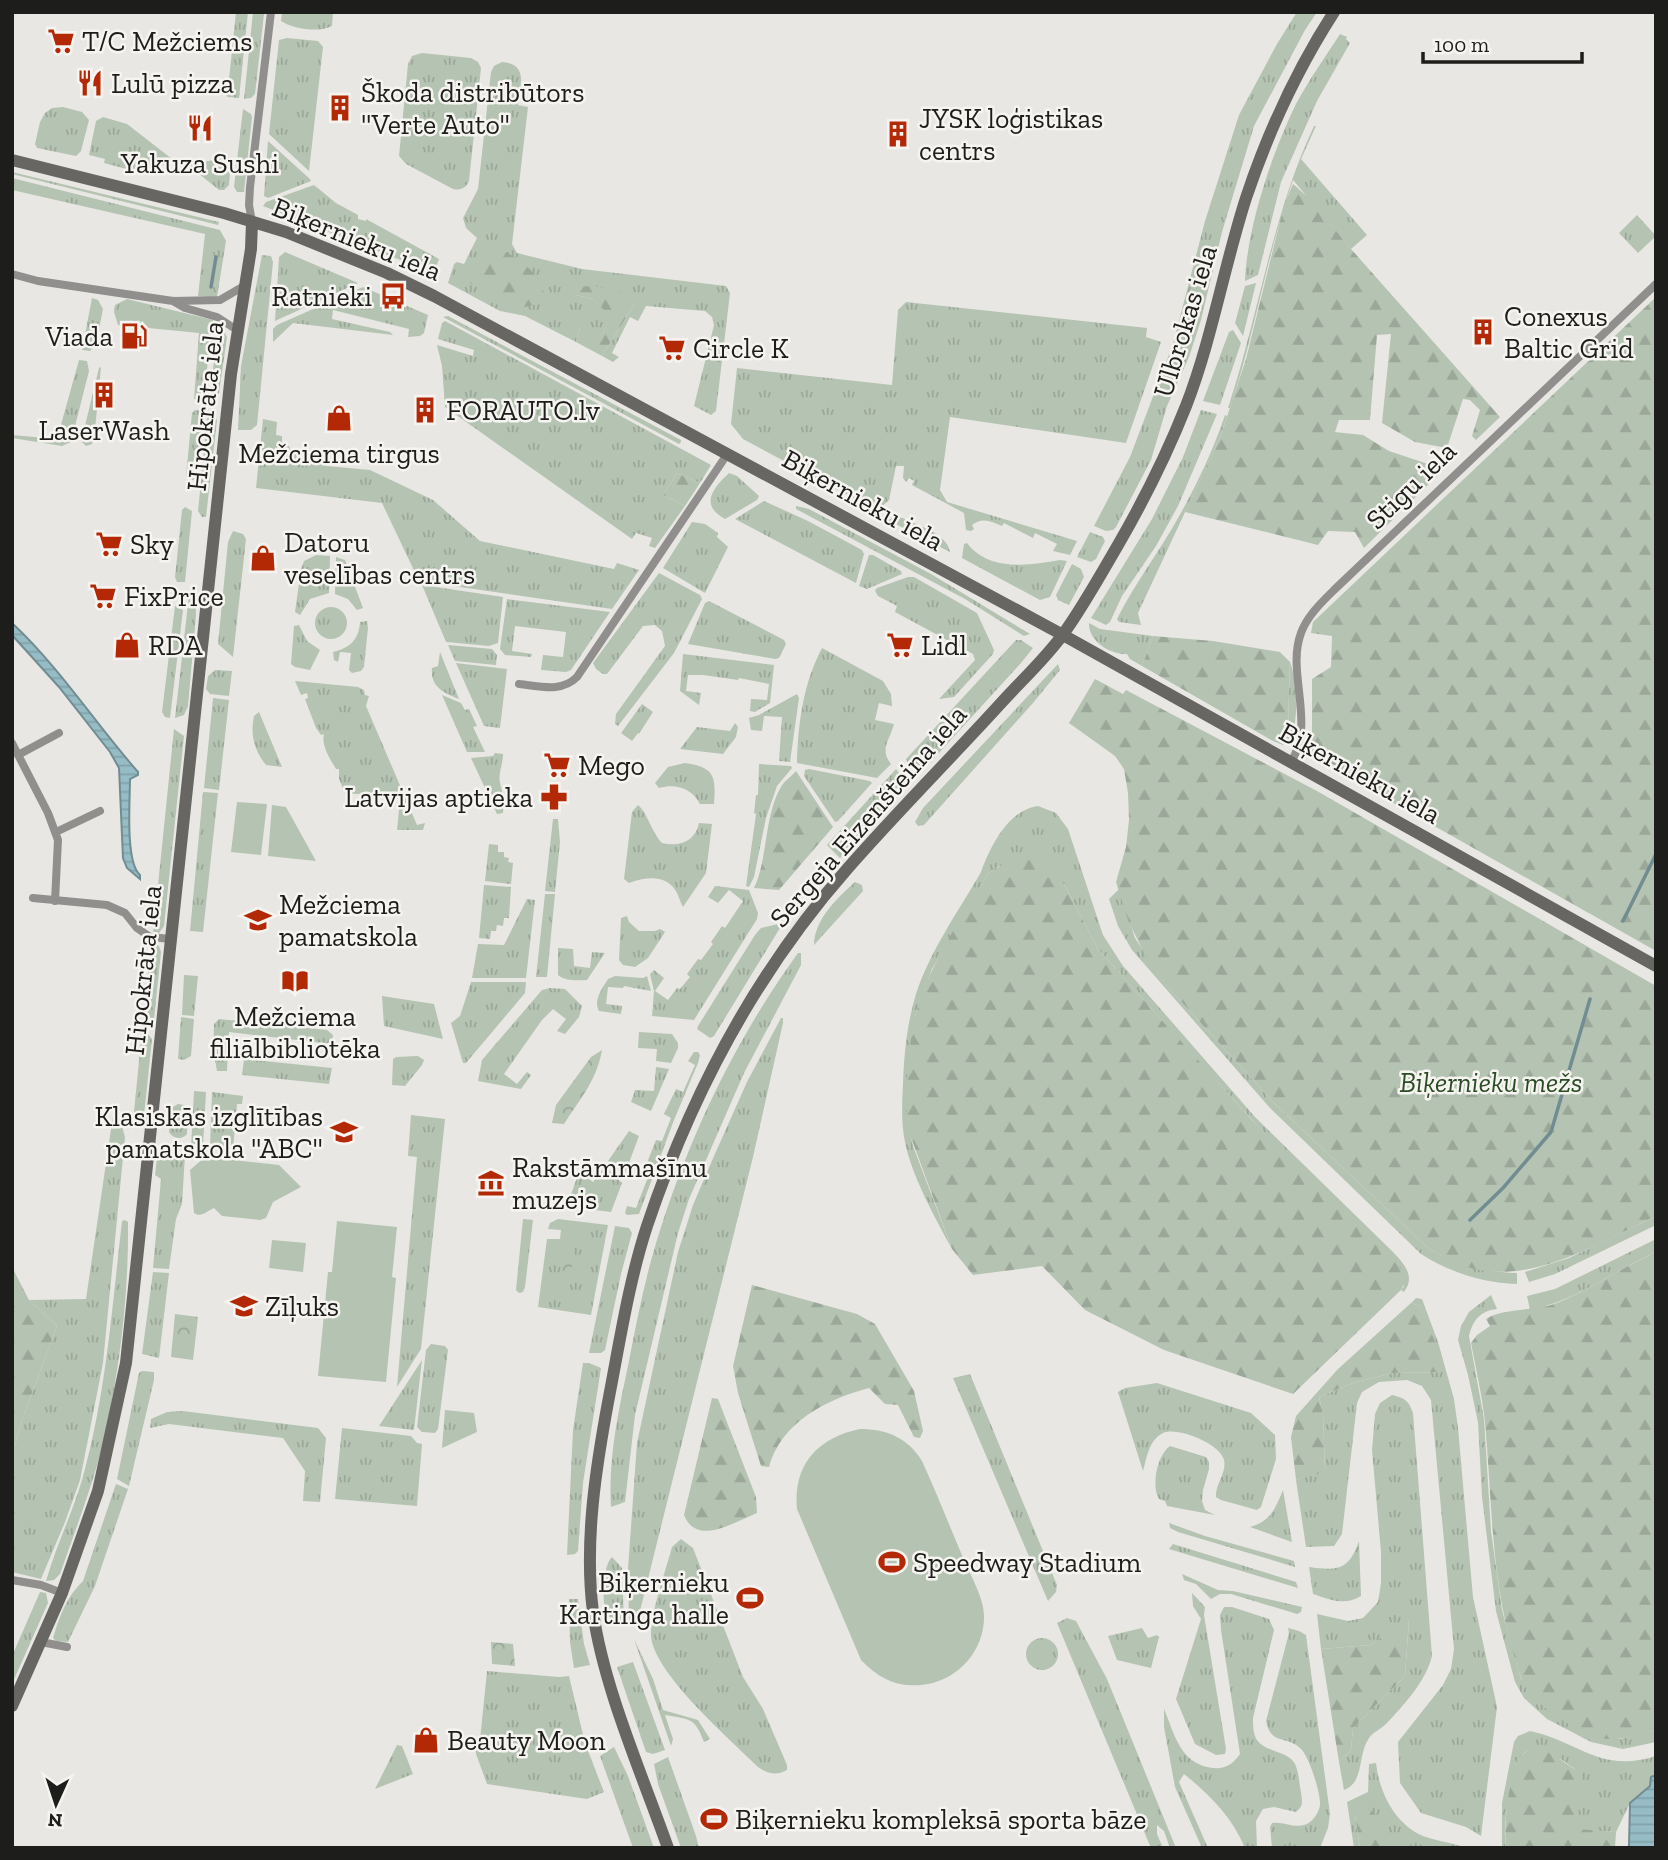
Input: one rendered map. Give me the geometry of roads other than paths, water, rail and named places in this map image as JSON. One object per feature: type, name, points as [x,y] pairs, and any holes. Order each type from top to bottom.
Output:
[{"type":"street","points":[[252,222],[250,187],[271,12]]},
{"type":"street","name":"Ulbrokas iela","points":[[1063,635],[1155,477],[1188,403],[1246,200],[1273,122],[1304,61],[1334,12]]},
{"type":"street","name":"Biķernieku iela","points":[[12,160],[224,213],[286,232],[422,290],[1063,635],[1656,966]]},
{"type":"street","name":"Hipokrāta iela","points":[[12,1706],[62,1593],[99,1492],[126,1363],[237,330],[251,249],[252,222]]},
{"type":"street","points":[[12,274],[38,281],[173,301],[220,300],[244,286]]},
{"type":"street","name":"Stigu iela","points":[[1291,762],[1302,729],[1298,642],[1306,622],[1334,590],[1656,284]]},
{"type":"street","points":[[173,301],[185,308],[217,317],[237,330]]},
{"type":"street","points":[[519,684],[561,688],[577,677],[728,453]]},
{"type":"street","name":"Sergeja Eizenšteina iela","points":[[668,1848],[604,1665],[592,1594],[593,1521],[600,1455],[627,1310],[647,1228],[691,1114],[721,1052],[767,974],[800,926],[848,868],[1063,635]]},
{"type":"street","points":[[19,755],[59,733]]},
{"type":"street","points":[[12,743],[56,832],[59,855],[55,901]]},
{"type":"street","points":[[56,832],[100,811]]},
{"type":"street","points":[[33,898],[107,905],[125,913],[137,928],[150,937],[170,939]]},
{"type":"street","points":[[12,1580],[41,1585],[62,1593]]},
{"type":"street","points":[[41,1642],[67,1647]]},
{"type":"water","points":[[12,623],[46,658],[138,772],[138,775],[130,779],[129,830],[132,857],[140,879],[127,868],[123,858],[119,768],[110,752],[59,687],[12,635]]},
{"type":"water","points":[[1656,1775],[1656,1848],[1627,1848],[1630,1803],[1650,1786],[1651,1777]]},
{"type":"waterway","points":[[211,287],[216,257]]},
{"type":"waterway","points":[[1623,921],[1656,854]]},
{"type":"waterway","points":[[1470,1220],[1503,1188],[1551,1132],[1590,999]]},
{"type":"place","name":"T/C Mežciems","points":[[61,41]]},
{"type":"place","name":"Lulū pizza","points":[[90,83]]},
{"type":"place","name":"Škoda distribūtors \"Verte Auto\"","points":[[340,108]]},
{"type":"place","name":"Yakuza Sushi","points":[[200,128]]},
{"type":"place","name":"JYSK loģistikas centrs","points":[[898,134]]},
{"type":"place","name":"Ratnieki","points":[[393,296]]},
{"type":"place","name":"Conexus Baltic Grid","points":[[1483,332]]},
{"type":"place","name":"Viada","points":[[134,336]]},
{"type":"place","name":"Circle K","points":[[672,348]]},
{"type":"place","name":"LaserWash","points":[[104,395]]},
{"type":"place","name":"FORAUTO.lv","points":[[425,410]]},
{"type":"place","name":"Mežciema tirgus","points":[[339,418]]},
{"type":"place","name":"Sky","points":[[109,544]]},
{"type":"place","name":"Datoru veselības centrs","points":[[263,558]]},
{"type":"place","name":"FixPrice","points":[[103,596]]},
{"type":"place","name":"RDA","points":[[127,645]]},
{"type":"place","name":"Lidl","points":[[900,645]]},
{"type":"place","name":"Mego","points":[[557,765]]},
{"type":"place","name":"Latvijas aptieka","points":[[554,797]]},
{"type":"place","name":"Mežciema pamatskola","points":[[258,920]]},
{"type":"place","name":"Mežciema filiālbibliotēka","points":[[295,981]]},
{"type":"place","name":"Klasiskās izglītības pamatskola \"ABC\"","points":[[344,1132]]},
{"type":"place","name":"Rakstāmmašīnu muzejs","points":[[491,1183]]},
{"type":"place","name":"Zīļuks","points":[[244,1306]]},
{"type":"place","name":"Speedway Stadium","points":[[892,1562]]},
{"type":"place","name":"Biķernieku Kartinga halle","points":[[750,1598]]},
{"type":"place","name":"Beauty Moon","points":[[426,1740]]},
{"type":"place","name":"Biķernieku kompleksā sporta bāze","points":[[714,1819]]},
{"type":"park label","name":"Biķernieku mežs","points":[[1491,1082]]}]
